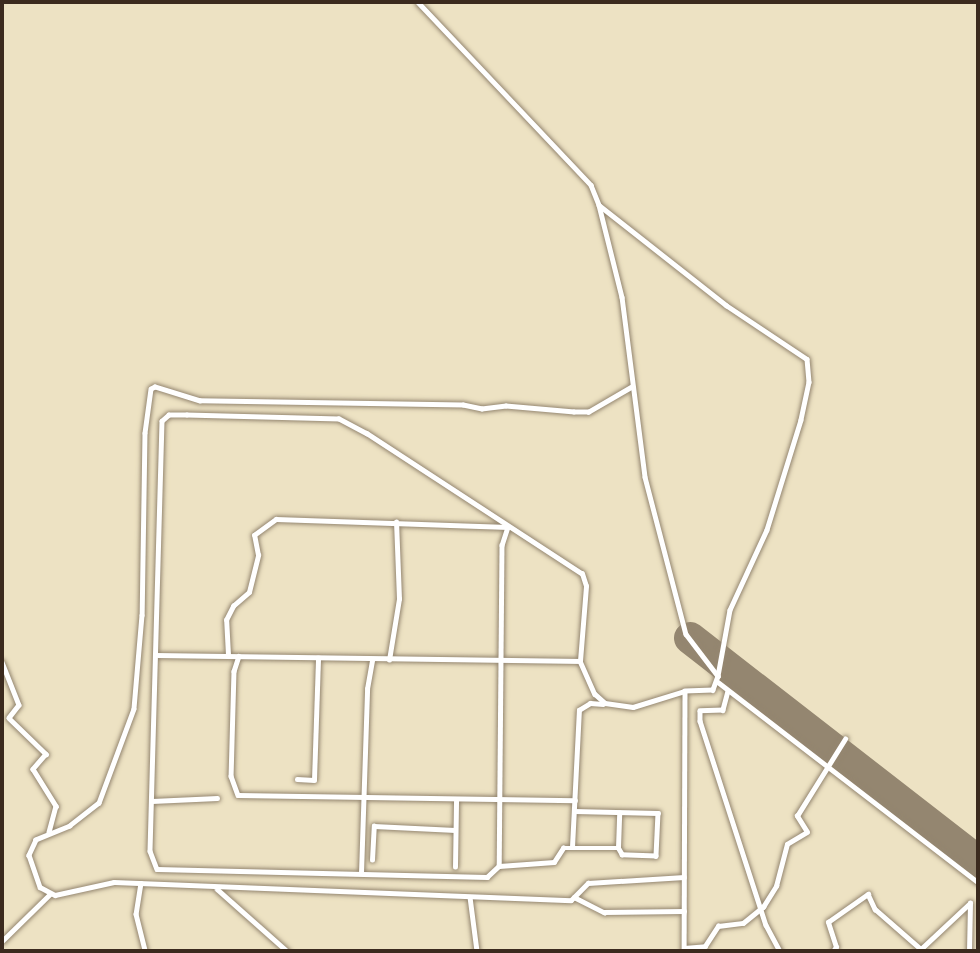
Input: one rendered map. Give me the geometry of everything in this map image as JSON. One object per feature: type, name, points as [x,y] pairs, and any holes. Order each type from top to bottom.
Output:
[{"type":"street","points":[[418,2],[592,185],[622,297],[645,477],[686,634],[728,691],[829,764],[978,882]]},
{"type":"street","points":[[572,847],[579,710],[590,703],[633,707],[685,691],[713,690],[718,679],[730,610],[767,530],[801,420],[809,382],[807,359],[777,343],[599,205]]},
{"type":"street","points":[[50,894],[31,872],[29,855],[36,840],[49,832],[70,827],[99,803],[136,701],[145,433],[151,389],[155,387],[200,401],[463,405],[482,409],[506,406],[589,412],[632,387]]},
{"type":"street","points":[[605,704],[595,694],[580,661],[586,586],[582,574],[339,419],[169,415],[160,428],[158,655],[150,852],[157,869],[487,877],[499,866],[554,862],[563,848],[618,848]]},
{"type":"street","points":[[228,655],[226,620],[233,606],[250,592],[258,555],[254,535],[276,519],[361,525],[396,522],[508,527]]},
{"type":"street","points":[[389,660],[399,599],[396,522]]},
{"type":"street","points":[[499,866],[502,545],[508,527]]},
{"type":"street","points":[[158,655],[500,662],[580,661]]},
{"type":"street","points":[[239,656],[234,671],[231,763],[233,787],[238,795],[456,801],[575,800]]},
{"type":"street","points":[[297,779],[313,780],[318,658]]},
{"type":"street","points":[[361,873],[367,689],[372,660]]},
{"type":"street","points":[[2,662],[19,705],[9,718],[46,754],[33,769],[56,806],[49,832]]},
{"type":"street","points":[[685,691],[684,950],[705,946],[718,926],[743,923],[763,907],[776,886],[787,844],[807,832],[797,816],[845,739]]},
{"type":"street","points":[[728,691],[723,710],[701,711],[699,721],[708,738],[712,769],[736,821],[780,951]]},
{"type":"street","points":[[152,801],[217,798]]},
{"type":"street","points":[[455,867],[456,801]]},
{"type":"street","points":[[574,811],[658,813],[656,856],[622,855],[618,848],[620,813]]},
{"type":"street","points":[[372,860],[374,826],[455,830]]},
{"type":"street","points":[[574,897],[588,883],[684,877]]},
{"type":"street","points":[[2,941],[50,894],[104,883],[216,889],[574,897],[604,912],[684,911]]},
{"type":"street","points":[[141,883],[136,914],[145,951]]},
{"type":"street","points":[[216,889],[287,951]]},
{"type":"street","points":[[833,951],[836,947],[828,922],[868,894],[874,909],[920,949],[970,902],[969,951]]},
{"type":"street","points":[[470,896],[477,951]]},
{"type":"runway","points":[[690,638],[978,861]]}]
